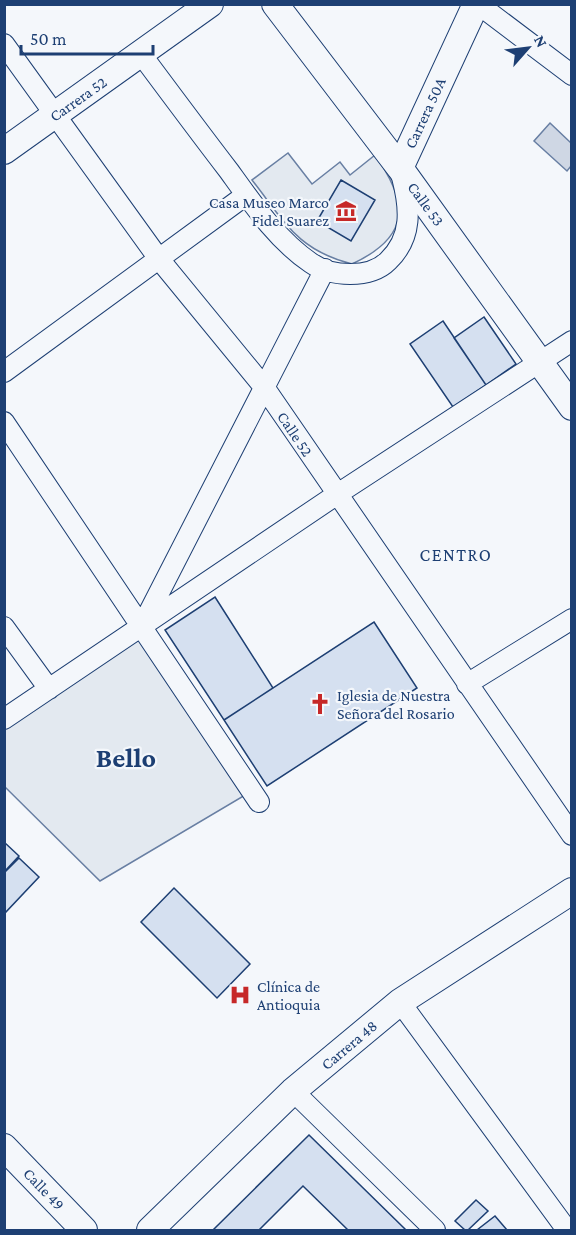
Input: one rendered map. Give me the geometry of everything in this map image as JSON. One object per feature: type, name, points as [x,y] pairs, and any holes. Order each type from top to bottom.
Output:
[{"type":"main road","name":"Carrera 52","points":[[4,151],[210,4]]},
{"type":"main road","name":"Calle 53","points":[[275,4],[400,168],[572,407]]},
{"type":"main road","name":"Carrera 50A","points":[[400,168],[477,4]]},
{"type":"main road","name":"Carrera 48","points":[[150,1230],[293,1091],[400,1002],[572,891]]},
{"type":"main road","name":"Calle 49","points":[[4,1147],[84,1230]]},
{"type":"street","points":[[477,4],[572,75]]},
{"type":"street","name":"Calle 52","points":[[4,44],[159,259],[264,387],[336,495],[572,835]]},
{"type":"street","points":[[141,54],[246,195],[288,244],[312,264],[325,269],[142,626]]},
{"type":"street","name":"Carrera 50A","points":[[325,269],[350,274],[369,272],[385,265],[399,251],[408,225],[409,206],[400,168]]},
{"type":"street","points":[[4,372],[246,195]]},
{"type":"street","points":[[4,719],[336,495],[572,341]]},
{"type":"street","points":[[4,422],[259,802]]},
{"type":"street","points":[[467,684],[572,619]]},
{"type":"street","points":[[4,627],[49,689]]},
{"type":"street","points":[[400,1002],[562,1225]]},
{"type":"street","points":[[293,1091],[435,1230]]},
{"type":"shaded area","points":[[550,123],[571,143],[571,166],[567,171],[534,141]]},
{"type":"shaded area","points":[[288,153],[312,184],[340,162],[350,175],[375,155],[394,189],[398,204],[398,218],[394,231],[385,242],[371,254],[352,264],[318,251],[294,232],[252,180]]},
{"type":"shaded area","points":[[142,626],[252,791],[100,881],[5,787],[4,719]]},
{"type":"building","name":"Casa Museo Marco Fidel Suarez","points":[[341,180],[375,200],[351,241],[317,221]]},
{"type":"building","points":[[484,317],[516,364],[486,385],[454,338]]},
{"type":"building","points":[[443,321],[486,385],[453,407],[410,344]]},
{"type":"building","points":[[215,597],[273,688],[224,720],[165,630]]},
{"type":"building","name":"Iglesia de Nuestra Señora del Rosario","points":[[374,622],[417,688],[267,786],[224,720]]},
{"type":"building","points":[[4,842],[19,856],[4,872]]},
{"type":"building","points":[[19,858],[39,877],[4,914],[4,873]]},
{"type":"building","points":[[174,888],[250,964],[217,998],[141,922]]},
{"type":"building","points":[[309,1135],[406,1230],[348,1230],[303,1186],[259,1230],[213,1230]]},
{"type":"building","points":[[476,1200],[488,1211],[468,1230],[465,1230],[455,1221]]},
{"type":"building","points":[[495,1216],[507,1230],[477,1230]]},
{"type":"place","name":"Casa Museo Marco Fidel Suarez","points":[[346,211]]},
{"type":"place","name":"Iglesia de Nuestra Señora del Rosario","points":[[320,704]]},
{"type":"place","name":"Clínica de Antioquia","points":[[240,995]]},
{"type":"district","name":"CENTRO","points":[[456,555]]},
{"type":"district","name":"Bello","points":[[126,757]]}]
